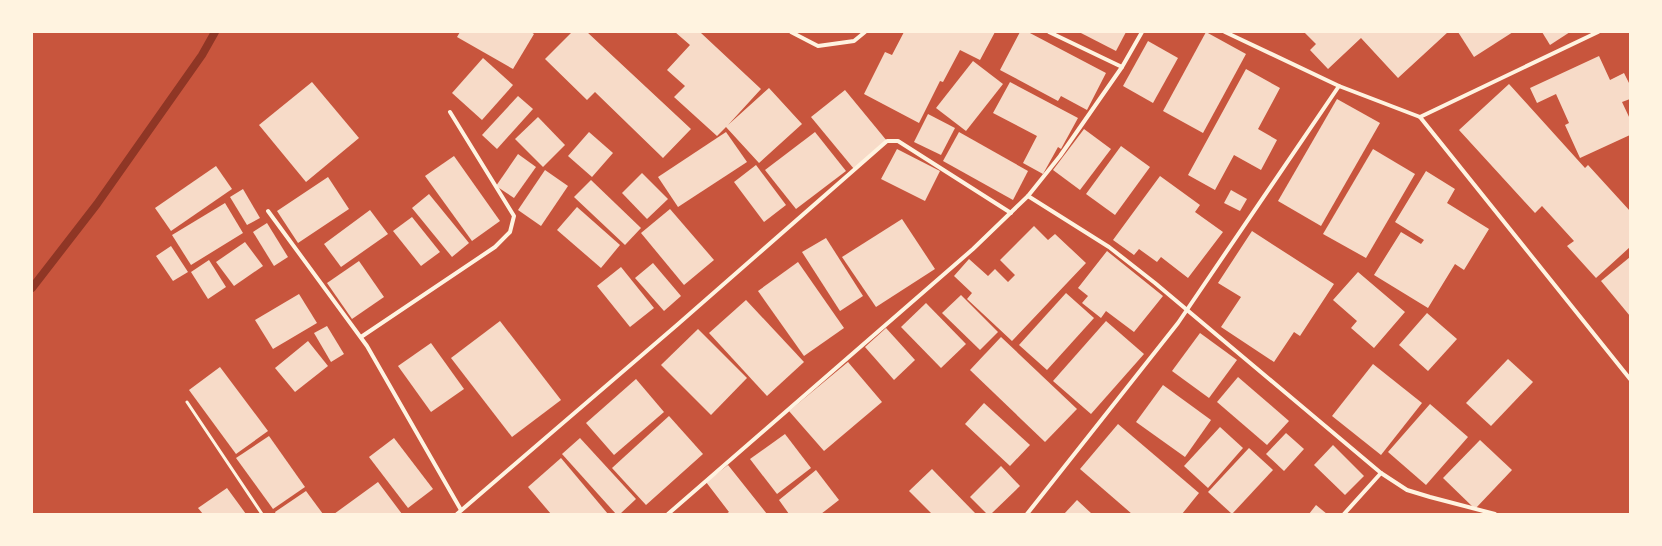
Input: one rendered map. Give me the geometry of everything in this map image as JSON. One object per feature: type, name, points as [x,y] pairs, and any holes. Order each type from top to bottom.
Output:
[{"type":"street","points":[[791,32],[818,46],[854,40],[865,32]]},
{"type":"street","points":[[1049,32],[1122,67]]},
{"type":"street","points":[[668,514],[973,249],[1028,196],[1060,156],[1122,67],[1142,32]]},
{"type":"street","points":[[1226,32],[1339,86],[1420,117],[1630,379]]},
{"type":"street","points":[[1420,117],[1598,32]]},
{"type":"street","points":[[1027,514],[1187,310],[1339,86]]},
{"type":"street","points":[[361,337],[495,247],[510,232],[514,216],[450,112]]},
{"type":"street","points":[[457,514],[671,330],[887,141],[898,141],[1011,213]]},
{"type":"street","points":[[1028,196],[1110,248],[1155,282],[1381,473],[1407,490],[1495,514]]},
{"type":"street","points":[[268,211],[361,337],[461,510]]},
{"type":"street","points":[[1344,514],[1381,473]]},
{"type":"lane","points":[[188,402],[262,514]]},
{"type":"building","points":[[460,32],[531,32],[534,34],[513,69],[457,37]]},
{"type":"building","points":[[572,32],[587,32],[691,129],[663,158],[595,92],[587,100],[545,59]]},
{"type":"building","points":[[675,32],[702,32],[701,33],[761,89],[728,125],[769,88],[802,124],[759,163],[726,127],[717,136],[674,97],[685,86],[667,70],[690,45]]},
{"type":"building","points":[[904,32],[995,32],[980,60],[960,50],[943,82],[940,81],[919,123],[864,94],[885,52],[892,55]]},
{"type":"building","points":[[1020,32],[1028,32],[1106,73],[1087,110],[1061,96],[1058,101],[1000,70]]},
{"type":"building","points":[[1079,32],[1126,32],[1116,51]]},
{"type":"building","points":[[1206,32],[1246,54],[1203,133],[1163,111]]},
{"type":"building","points":[[1304,32],[1448,32],[1398,78],[1361,38],[1328,69],[1310,50],[1316,44]]},
{"type":"building","points":[[1458,32],[1513,32],[1474,57]]},
{"type":"building","points":[[1542,32],[1570,32],[1550,45]]},
{"type":"building","points":[[1148,41],[1178,58],[1153,103],[1123,86]]},
{"type":"building","points":[[1599,56],[1610,80],[1624,73],[1630,85],[1630,99],[1622,102],[1630,119],[1630,135],[1580,158],[1565,125],[1569,123],[1556,94],[1537,103],[1530,88]]},
{"type":"building","points":[[483,58],[513,85],[482,120],[452,93]]},
{"type":"building","points":[[973,61],[1003,84],[966,131],[936,108]]},
{"type":"building","points":[[1246,69],[1280,88],[1258,129],[1277,140],[1261,170],[1234,155],[1215,190],[1188,175]]},
{"type":"building","points":[[312,82],[359,138],[306,182],[259,125]]},
{"type":"building","points":[[1010,82],[1078,118],[1061,149],[1058,147],[1043,174],[1023,163],[1037,136],[993,113]]},
{"type":"building","points":[[1509,84],[1585,168],[1588,165],[1630,211],[1630,247],[1596,278],[1567,246],[1574,241],[1542,206],[1535,213],[1459,130]]},
{"type":"building","points":[[845,90],[887,141],[854,169],[811,117]]},
{"type":"building","points":[[518,96],[533,109],[497,149],[482,135]]},
{"type":"building","points":[[1337,99],[1380,123],[1321,226],[1278,201]]},
{"type":"building","points":[[928,114],[955,128],[941,155],[914,142]]},
{"type":"building","points":[[538,117],[565,145],[543,167],[515,139]]},
{"type":"building","points":[[1084,129],[1111,149],[1080,190],[1053,170]]},
{"type":"building","points":[[589,132],[613,153],[592,177],[568,156]]},
{"type":"building","points":[[726,132],[747,162],[678,207],[658,177]]},
{"type":"building","points":[[815,132],[846,171],[796,209],[765,170]]},
{"type":"building","points":[[959,132],[1028,171],[1013,200],[943,161]]},
{"type":"building","points":[[1121,146],[1150,167],[1115,215],[1086,194]]},
{"type":"building","points":[[897,149],[940,171],[925,201],[881,179]]},
{"type":"building","points":[[1373,149],[1415,174],[1366,258],[1323,234]]},
{"type":"building","points":[[518,154],[536,167],[514,198],[496,186]]},
{"type":"building","points":[[454,156],[500,221],[472,241],[425,176]]},
{"type":"building","points":[[756,165],[786,205],[764,222],[734,182]]},
{"type":"building","points":[[216,166],[232,189],[171,231],[155,208]]},
{"type":"building","points":[[545,170],[568,186],[541,226],[518,210]]},
{"type":"building","points":[[1426,171],[1455,189],[1447,203],[1489,229],[1464,270],[1455,264],[1428,308],[1374,275],[1401,232],[1421,244],[1424,240],[1395,222]]},
{"type":"building","points":[[642,173],[668,199],[647,219],[622,193]]},
{"type":"building","points":[[1160,176],[1200,205],[1195,212],[1223,232],[1188,278],[1161,257],[1157,262],[1139,249],[1134,255],[1113,240]]},
{"type":"building","points":[[328,177],[349,209],[298,243],[277,211]]},
{"type":"building","points":[[591,180],[641,228],[625,245],[574,197]]},
{"type":"building","points":[[243,189],[260,218],[247,225],[230,197]]},
{"type":"building","points":[[1231,190],[1247,199],[1240,211],[1224,203]]},
{"type":"building","points":[[429,194],[469,243],[452,257],[412,208]]},
{"type":"building","points":[[225,203],[243,233],[191,265],[172,235]]},
{"type":"building","points":[[577,207],[620,245],[601,268],[557,230]]},
{"type":"building","points":[[670,209],[714,260],[684,285],[641,233]]},
{"type":"building","points":[[370,210],[388,234],[341,267],[324,244]]},
{"type":"building","points":[[412,217],[440,252],[421,266],[393,231]]},
{"type":"building","points":[[902,219],[935,269],[876,307],[842,257]]},
{"type":"building","points":[[267,223],[288,257],[274,266],[253,232]]},
{"type":"building","points":[[1034,226],[1048,240],[1055,234],[1086,263],[1012,341],[967,299],[972,293],[954,276],[969,259],[988,276],[995,269],[1008,282],[1015,275],[1000,260]]},
{"type":"building","points":[[1252,231],[1334,284],[1300,336],[1294,332],[1274,362],[1221,327],[1241,297],[1218,283]]},
{"type":"building","points":[[826,238],[863,296],[840,311],[802,252]]},
{"type":"building","points":[[245,242],[263,266],[234,286],[216,262]]},
{"type":"building","points":[[171,246],[188,272],[173,281],[156,256]]},
{"type":"building","points":[[1107,251],[1163,296],[1134,332],[1106,311],[1101,318],[1082,303],[1088,296],[1078,288]]},
{"type":"building","points":[[1630,257],[1630,316],[1601,281]]},
{"type":"building","points":[[209,260],[226,287],[208,299],[191,272]]},
{"type":"building","points":[[359,261],[384,297],[352,319],[327,283]]},
{"type":"building","points":[[798,262],[844,328],[804,356],[758,291]]},
{"type":"building","points":[[653,263],[681,296],[664,311],[635,278]]},
{"type":"building","points":[[621,267],[654,308],[630,327],[597,286]]},
{"type":"building","points":[[1358,272],[1405,312],[1374,348],[1351,328],[1357,321],[1333,300]]},
{"type":"building","points":[[1066,293],[1094,318],[1047,370],[1019,345]]},
{"type":"building","points":[[299,294],[317,323],[273,349],[255,320]]},
{"type":"building","points":[[961,295],[998,332],[980,350],[942,313]]},
{"type":"building","points":[[746,300],[804,362],[767,396],[709,333]]},
{"type":"building","points":[[926,303],[966,344],[941,368],[901,327]]},
{"type":"building","points":[[1427,313],[1457,339],[1428,371],[1399,345]]},
{"type":"building","points":[[500,321],[561,400],[512,437],[451,358]]},
{"type":"building","points":[[1106,321],[1144,354],[1091,414],[1053,381]]},
{"type":"building","points":[[327,326],[344,354],[331,362],[314,333]]},
{"type":"building","points":[[886,328],[915,360],[894,380],[865,347]]},
{"type":"building","points":[[698,329],[747,378],[711,415],[661,365]]},
{"type":"building","points":[[1200,333],[1237,360],[1209,398],[1172,371]]},
{"type":"building","points":[[1001,337],[1077,409],[1045,442],[970,370]]},
{"type":"building","points":[[308,341],[328,366],[295,392],[275,368]]},
{"type":"building","points":[[431,343],[464,389],[431,412],[398,366]]},
{"type":"building","points":[[1508,359],[1533,382],[1491,426],[1466,403]]},
{"type":"building","points":[[848,362],[882,402],[824,451],[789,411]]},
{"type":"building","points":[[1373,364],[1422,403],[1381,455],[1332,416]]},
{"type":"building","points":[[220,367],[268,431],[236,454],[189,390]]},
{"type":"building","points":[[1238,377],[1289,421],[1267,445],[1217,402]]},
{"type":"building","points":[[636,379],[664,412],[614,455],[586,423]]},
{"type":"building","points":[[1163,385],[1211,420],[1185,457],[1136,422]]},
{"type":"building","points":[[984,403],[1030,445],[1010,466],[965,424]]},
{"type":"building","points":[[1430,404],[1468,437],[1426,485],[1388,452]]},
{"type":"building","points":[[669,416],[703,454],[646,505],[612,468]]},
{"type":"building","points":[[1118,424],[1199,493],[1182,514],[1132,514],[1080,469]]},
{"type":"building","points":[[1220,427],[1243,448],[1208,488],[1184,466]]},
{"type":"building","points":[[1286,433],[1304,449],[1284,471],[1266,454]]},
{"type":"building","points":[[785,434],[811,468],[777,494],[750,459]]},
{"type":"building","points":[[269,436],[305,487],[273,509],[236,458]]},
{"type":"building","points":[[394,438],[433,489],[408,508],[369,457]]},
{"type":"building","points":[[580,438],[636,499],[620,514],[616,514],[562,454]]},
{"type":"building","points":[[1480,440],[1512,470],[1475,509],[1443,478]]},
{"type":"building","points":[[1333,445],[1364,476],[1345,495],[1314,465]]},
{"type":"building","points":[[1249,448],[1273,470],[1232,514],[1208,492]]},
{"type":"building","points":[[561,458],[608,514],[551,514],[528,487]]},
{"type":"building","points":[[728,465],[767,514],[726,514],[729,512],[706,482]]},
{"type":"building","points":[[1001,466],[1020,486],[991,514],[987,514],[970,497]]},
{"type":"building","points":[[932,469],[976,514],[932,514],[909,491]]},
{"type":"building","points":[[816,470],[839,500],[821,514],[789,514],[779,500]]},
{"type":"building","points":[[378,482],[402,514],[334,514]]},
{"type":"building","points":[[227,488],[246,514],[203,514],[198,508]]},
{"type":"building","points":[[306,491],[323,514],[276,514],[275,512]]},
{"type":"building","points":[[1077,500],[1092,514],[1064,514]]},
{"type":"building","points":[[1316,505],[1327,514],[1309,514]]},
{"type":"waterway","points":[[32,288],[97,204],[202,55],[215,32]]}]
